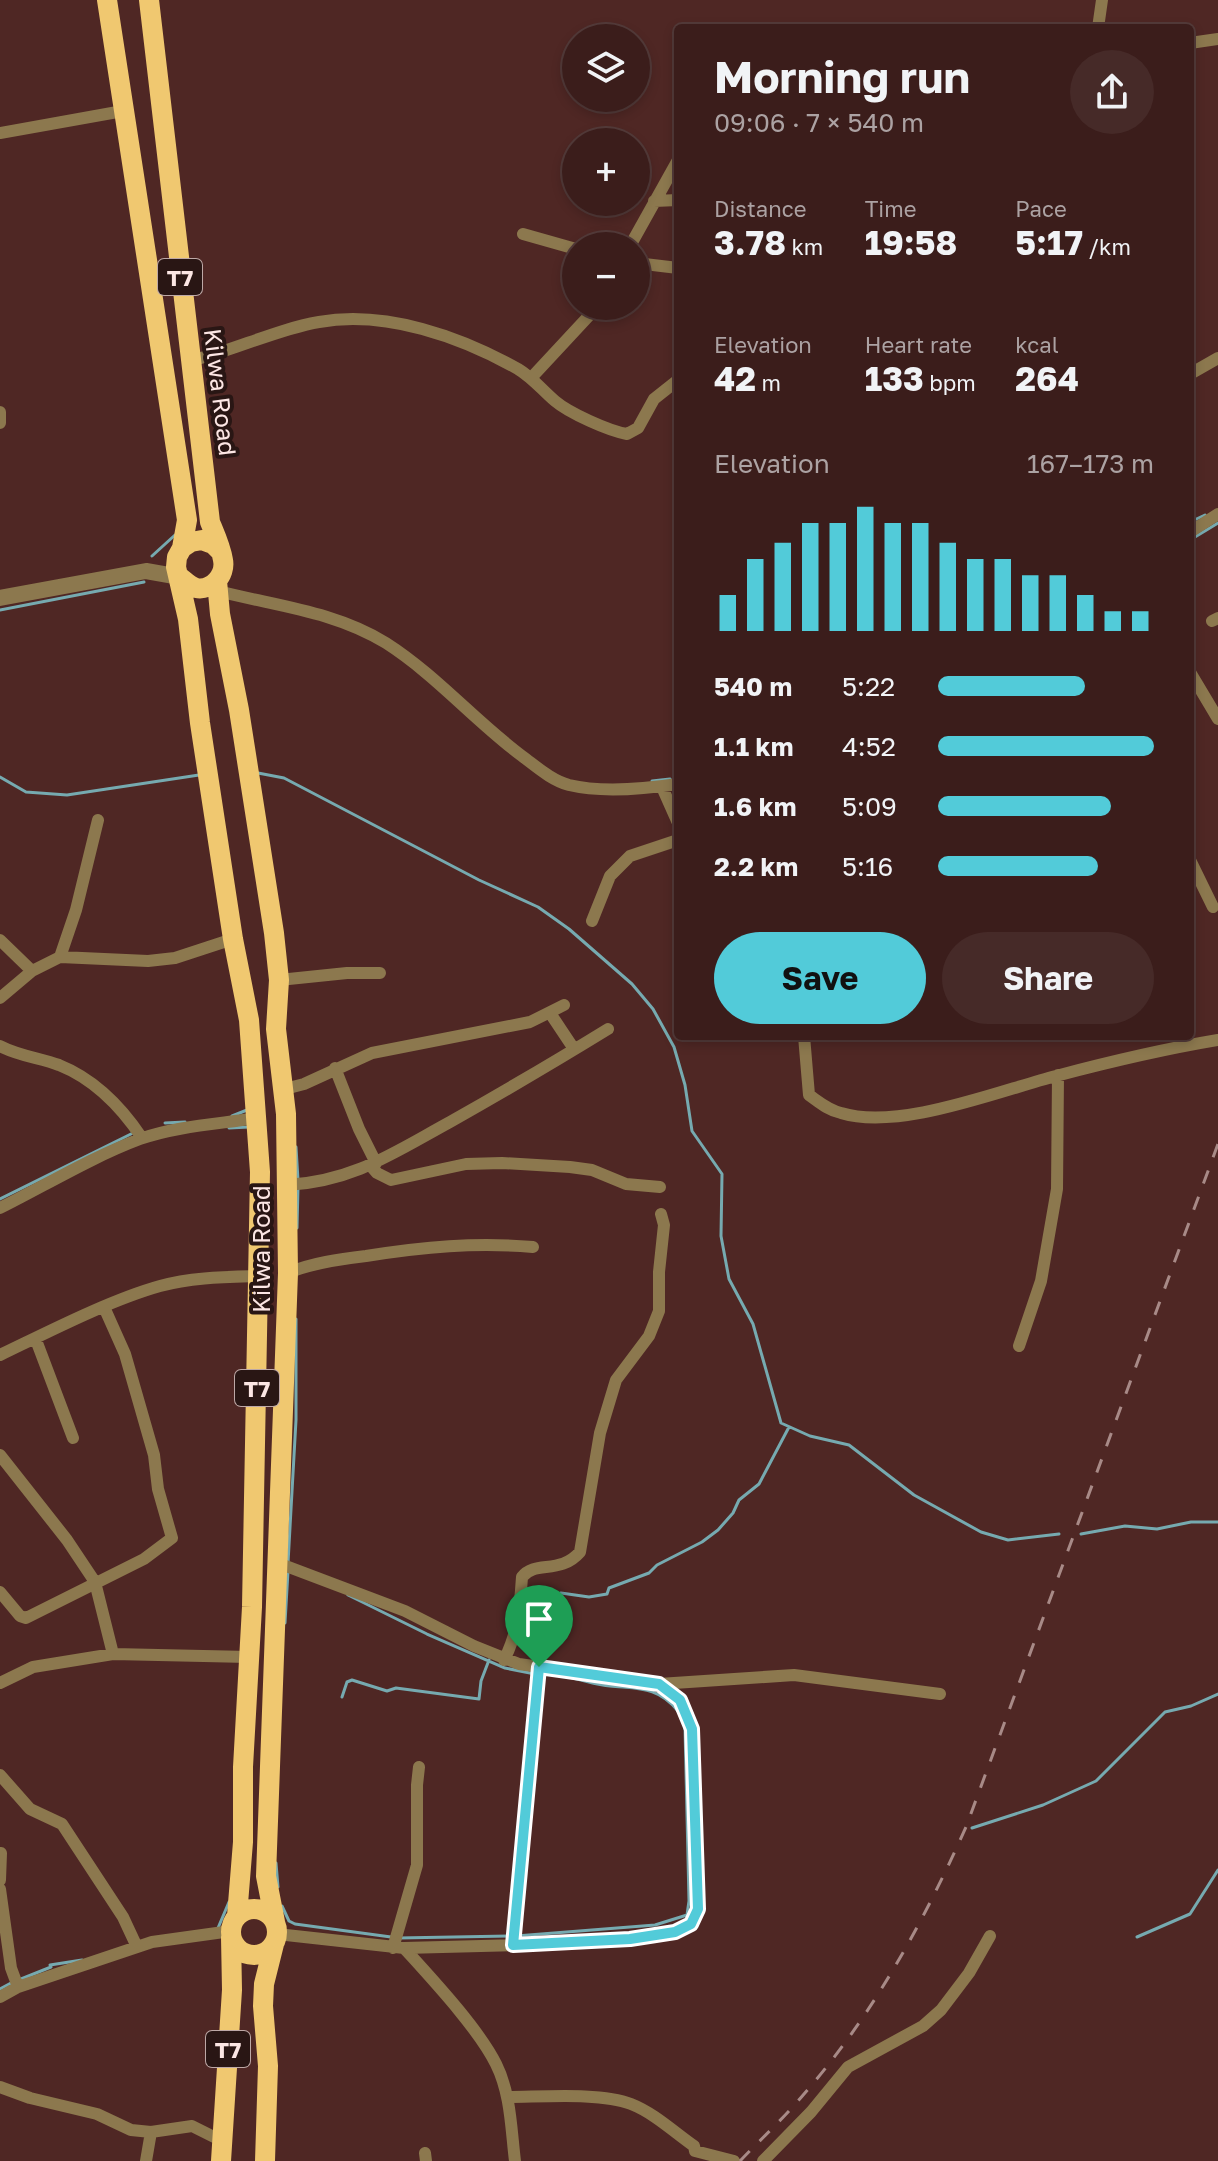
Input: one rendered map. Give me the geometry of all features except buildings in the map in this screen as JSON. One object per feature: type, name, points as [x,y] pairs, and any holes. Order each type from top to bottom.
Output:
[{"type":"highway","name":"T7","points":[[107,0],[187,520],[182,548],[177,557],[176,567],[180,577]]},
{"type":"highway","name":"Kilwa Road","points":[[149,0],[210,522],[223,576],[279,980],[276,1029],[285,1089],[288,1273],[266,1876],[276,1933],[264,1995],[268,2066],[265,2161]]},
{"type":"highway","points":[[180,577],[199,588],[223,576],[213,544],[202,540],[182,548]]},
{"type":"highway","name":"Kilwa Road","points":[[180,577],[233,939],[249,1020],[260,1172],[260,1276],[243,1767],[243,1856],[233,1928],[222,2151]]},
{"type":"highway","points":[[250,1909],[258,1909],[265,1911],[276,1933],[262,1953],[254,1955],[239,1950],[233,1928],[250,1909]]},
{"type":"street","points":[[1099,24],[1102,0]]},
{"type":"street","points":[[1194,42],[1218,39]]},
{"type":"street","points":[[0,133],[123,111]]},
{"type":"street","points":[[637,232],[674,167]]},
{"type":"street","points":[[654,201],[674,200]]},
{"type":"street","points":[[523,234],[562,245]]},
{"type":"street","points":[[650,265],[674,268]]},
{"type":"street","points":[[190,361],[318,322],[347,320],[394,324],[451,338],[532,377],[560,405],[627,434],[638,428],[657,395],[674,383]]},
{"type":"street","points":[[532,377],[585,320]]},
{"type":"street","points":[[1194,372],[1218,358]]},
{"type":"street","points":[[0,412],[0,423]]},
{"type":"street","points":[[1194,529],[1218,514]]},
{"type":"street","points":[[146,571],[182,548]]},
{"type":"street","points":[[0,598],[146,571],[180,577]]},
{"type":"street","points":[[223,576],[333,617],[387,644],[424,672],[498,738],[550,777],[583,788],[674,785]]},
{"type":"street","points":[[1194,679],[1218,719]]},
{"type":"street","points":[[662,787],[674,814]]},
{"type":"street","points":[[60,957],[76,910],[98,820]]},
{"type":"street","points":[[592,921],[610,876],[630,856],[674,841]]},
{"type":"street","points":[[1194,868],[1213,907]]},
{"type":"street","points":[[0,998],[32,971],[60,957],[148,961],[175,958],[233,939]]},
{"type":"street","points":[[0,940],[32,971]]},
{"type":"street","points":[[279,980],[380,973]]},
{"type":"street","points":[[285,1089],[387,1049],[530,1022],[564,1005]]},
{"type":"street","points":[[550,1013],[574,1049]]},
{"type":"street","points":[[287,1185],[327,1180],[374,1164],[509,1089],[608,1029]]},
{"type":"street","points":[[804,1040],[809,1095],[842,1114],[890,1117],[956,1105],[1058,1075],[1218,1040]]},
{"type":"street","points":[[0,1046],[80,1075],[119,1108],[142,1138]]},
{"type":"street","points":[[335,1068],[377,1173],[391,1180],[466,1164],[502,1163],[592,1170],[626,1184],[660,1187]]},
{"type":"street","points":[[1019,1346],[1041,1281],[1057,1189],[1058,1075]]},
{"type":"street","points":[[0,1208],[142,1138],[257,1118]]},
{"type":"street","points":[[504,1660],[514,1641],[522,1577],[533,1570],[563,1565],[580,1552],[600,1433],[616,1380],[649,1336],[659,1311],[664,1225],[661,1214]]},
{"type":"street","points":[[288,1273],[327,1262],[420,1248],[486,1243],[533,1247]]},
{"type":"street","points":[[0,1355],[104,1307],[162,1285],[187,1280],[260,1276]]},
{"type":"street","points":[[0,1592],[20,1616],[26,1618],[144,1559],[166,1545],[172,1535],[163,1510],[154,1455],[125,1354],[104,1307]]},
{"type":"street","points":[[36,1340],[73,1438]]},
{"type":"street","points":[[0,1455],[67,1540],[95,1582],[113,1654]]},
{"type":"street","points":[[278,1563],[405,1611],[504,1660],[539,1667],[659,1684],[794,1675],[940,1694]]},
{"type":"street","points":[[0,1683],[33,1667],[113,1654],[249,1657]]},
{"type":"street","points":[[513,1945],[539,1667]]},
{"type":"street","points":[[276,1933],[399,1948],[630,1939],[686,1928],[696,1918],[698,1909],[692,1729],[680,1700],[659,1684]]},
{"type":"street","points":[[399,1948],[417,1865],[419,1767]]},
{"type":"street","points":[[0,1775],[30,1809],[62,1824],[123,1917],[137,1947]]},
{"type":"street","points":[[0,1880],[1,1853]]},
{"type":"street","points":[[0,1889],[11,1968],[18,1987]]},
{"type":"street","points":[[0,1997],[18,1987],[137,1947],[233,1928]]},
{"type":"street","points":[[763,2161],[811,2112],[848,2067],[923,2026],[941,2010],[990,1936]]},
{"type":"street","points":[[399,1948],[486,2048],[496,2065],[507,2097],[515,2161]]},
{"type":"street","points":[[0,2087],[30,2098],[97,2114],[131,2130],[151,2132],[192,2126],[222,2151]]},
{"type":"street","points":[[507,2097],[602,2098],[629,2103],[690,2143],[695,2151],[734,2161]]},
{"type":"street","points":[[146,2161],[151,2132]]},
{"type":"waterway","points":[[1194,520],[1205,515]]},
{"type":"waterway","points":[[1194,538],[1218,523]]},
{"type":"waterway","points":[[152,556],[175,535]]},
{"type":"waterway","points":[[0,610],[144,582]]},
{"type":"waterway","points":[[258,773],[284,778],[479,880],[538,907],[569,929],[632,984],[653,1009],[674,1047],[685,1085],[692,1131],[722,1174],[721,1236],[729,1279],[753,1324],[781,1423],[810,1436],[849,1445],[914,1495],[981,1532],[1008,1540],[1059,1534]]},
{"type":"waterway","points":[[0,777],[26,792],[67,795],[199,775]]},
{"type":"waterway","points":[[652,781],[670,779]]},
{"type":"waterway","points":[[232,1116],[247,1110]]},
{"type":"waterway","points":[[165,1123],[185,1122]]},
{"type":"waterway","points":[[229,1128],[249,1127]]},
{"type":"waterway","points":[[0,1199],[133,1133]]},
{"type":"waterway","points":[[296,1147],[298,1180]]},
{"type":"waterway","points":[[297,1228],[298,1187]]},
{"type":"waterway","points":[[288,1563],[296,1420],[296,1319]]},
{"type":"waterway","points":[[525,1593],[589,1597],[607,1594],[609,1588],[649,1573],[657,1565],[702,1542],[733,1513],[739,1500],[759,1484],[789,1427]]},
{"type":"waterway","points":[[1081,1534],[1125,1526],[1157,1529],[1191,1522],[1218,1522]]},
{"type":"waterway","points":[[285,1623],[288,1571]]},
{"type":"waterway","points":[[348,1595],[505,1668],[535,1674]]},
{"type":"waterway","points":[[342,1697],[347,1682],[352,1680],[387,1691],[396,1688],[479,1699],[481,1681],[489,1660]]},
{"type":"waterway","points":[[567,1677],[647,1690],[663,1697],[678,1711]]},
{"type":"waterway","points":[[972,1828],[1043,1805],[1096,1781],[1165,1712],[1191,1706],[1218,1694]]},
{"type":"waterway","points":[[516,1936],[655,1925],[687,1915],[685,1728]]},
{"type":"waterway","points":[[276,1863],[278,1887]]},
{"type":"waterway","points":[[1137,1937],[1190,1914],[1218,1870]]},
{"type":"waterway","points":[[218,1928],[229,1902]]},
{"type":"waterway","points":[[282,1906],[289,1921],[295,1924],[391,1937]]},
{"type":"waterway","points":[[398,1938],[509,1936]]},
{"type":"waterway","points":[[50,1965],[82,1960]]},
{"type":"waterway","points":[[21,1979],[51,1967]]},
{"type":"waterway","points":[[0,1989],[11,1983]]},
{"type":"railway","points":[[740,2161],[796,2103],[852,2032],[895,1967],[950,1863],[966,1827],[1218,1144]]},
{"type":"route","points":[[539,1667],[659,1684],[680,1700],[692,1729],[698,1909],[696,1918],[686,1928],[630,1939],[513,1945],[539,1667]]}]
